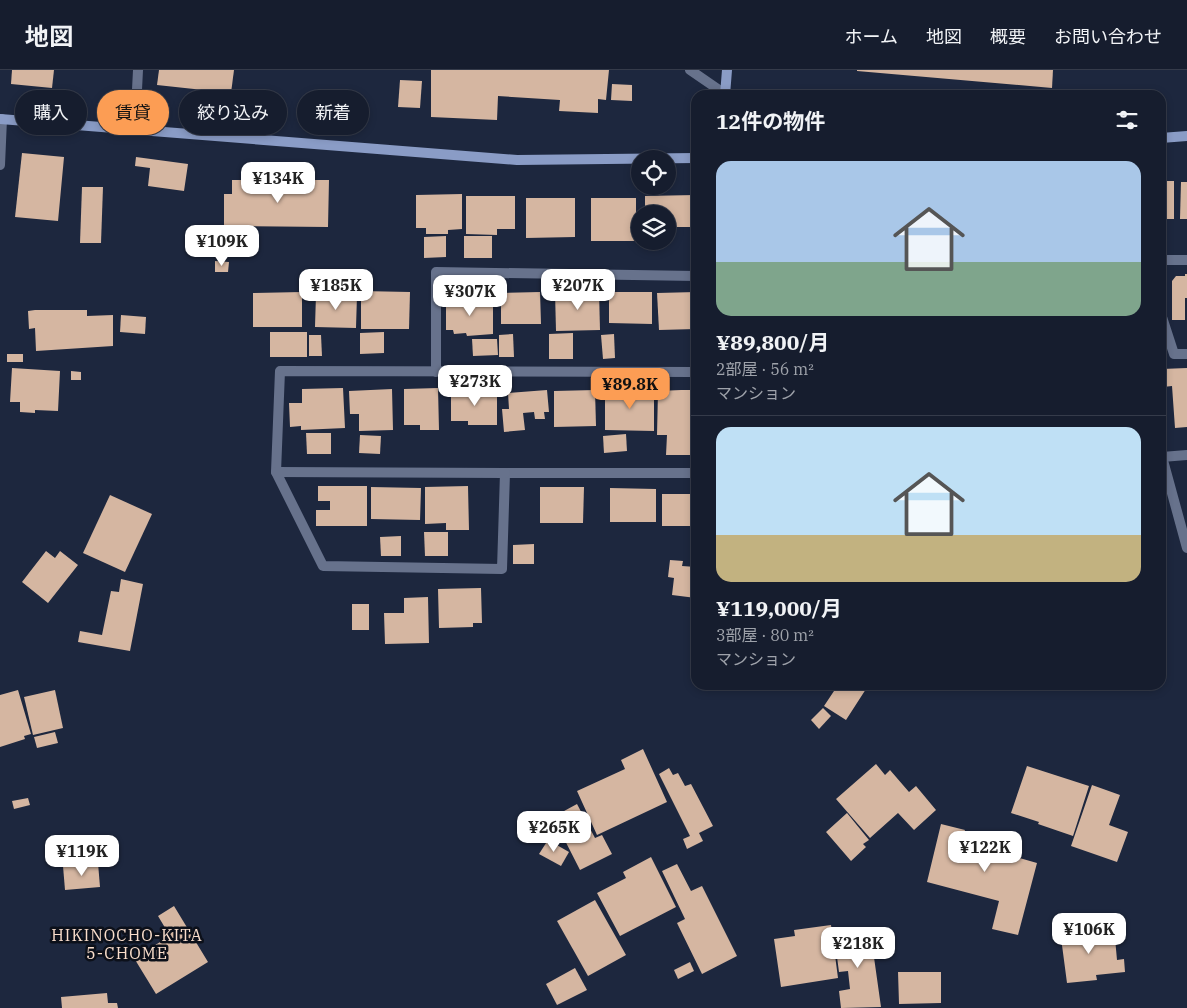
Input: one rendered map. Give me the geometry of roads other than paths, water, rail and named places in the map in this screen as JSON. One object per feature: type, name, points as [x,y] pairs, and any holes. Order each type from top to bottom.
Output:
[{"type":"street","points":[[137,90],[138,70]]},
{"type":"street","points":[[690,70],[719,90]]},
{"type":"street","points":[[725,90],[727,70]]},
{"type":"street","points":[[0,165],[1,119],[97,126]]},
{"type":"street","points":[[169,132],[517,160],[691,158]]},
{"type":"street","points":[[1166,138],[1187,136]]},
{"type":"street","points":[[1166,260],[1187,260]]},
{"type":"street","points":[[436,372],[436,272],[691,276]]},
{"type":"street","points":[[1166,329],[1174,354],[1187,354]]},
{"type":"street","points":[[505,473],[502,569],[323,566],[276,472],[280,371],[691,372]]},
{"type":"street","points":[[1166,455],[1187,455]]},
{"type":"street","points":[[1166,470],[1187,548]]},
{"type":"street","points":[[276,472],[691,473]]},
{"type":"district","name":"HIKINOCHO-KITA 5-CHOME","points":[[127,944]]}]
